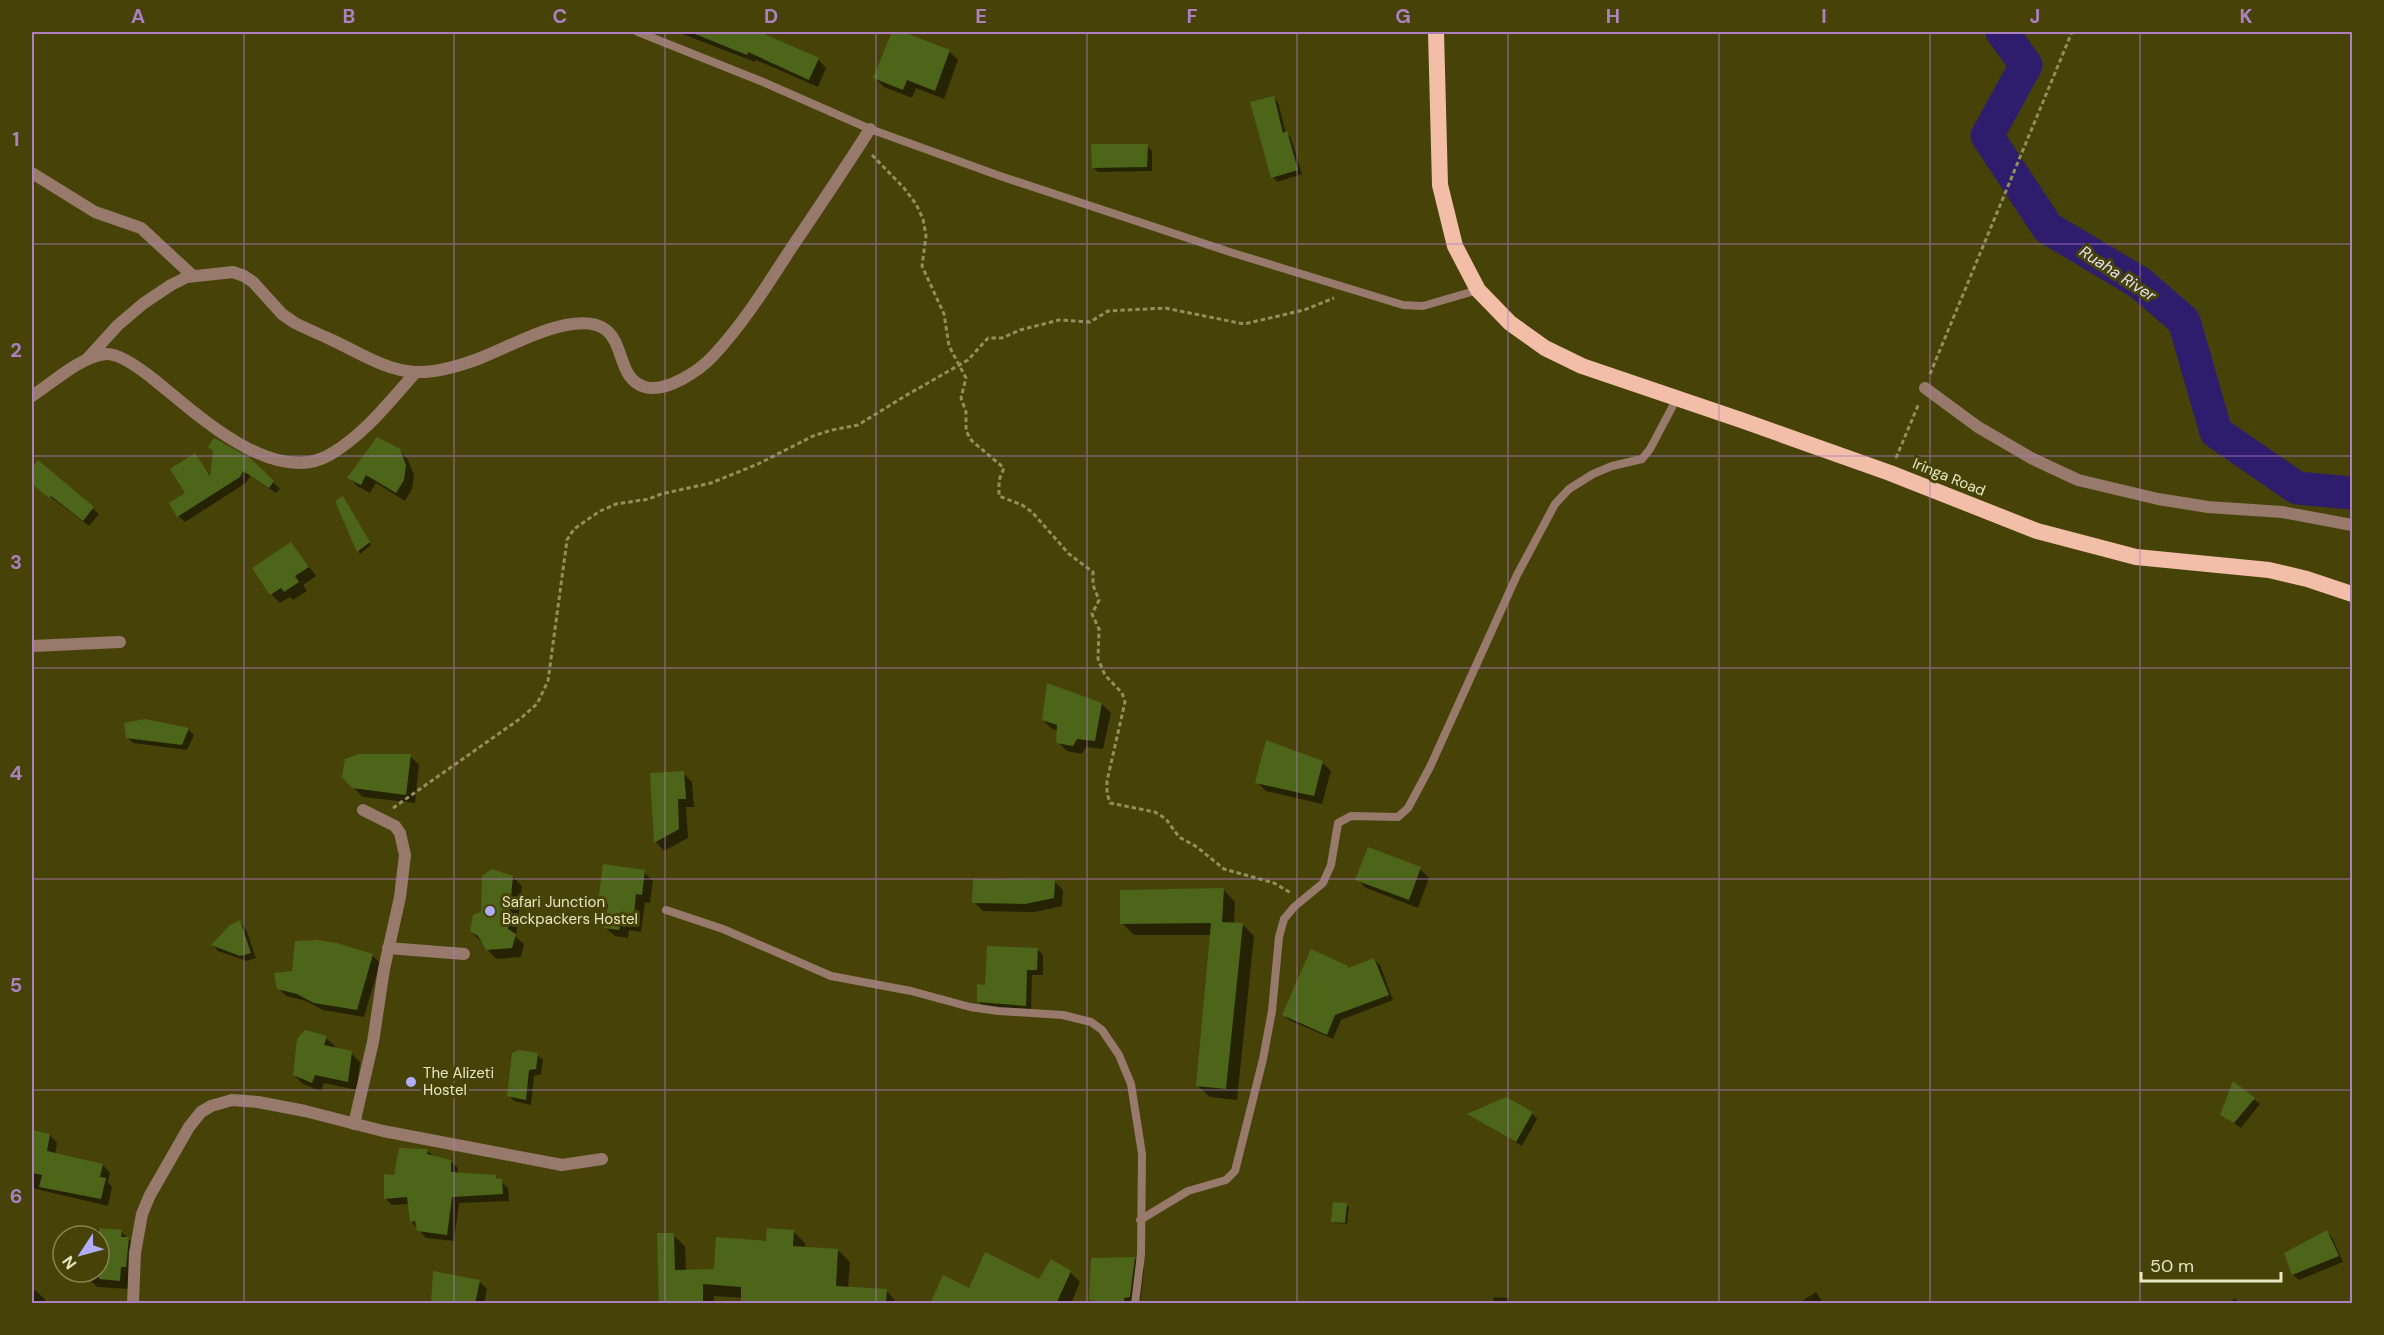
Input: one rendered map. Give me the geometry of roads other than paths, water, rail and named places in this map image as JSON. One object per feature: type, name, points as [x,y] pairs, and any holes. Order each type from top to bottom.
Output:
[{"type":"highway","name":"Iringa Road","points":[[1436,32],[1440,185],[1455,246],[1478,290],[1510,323],[1545,348],[1582,366],[1890,473],[2037,531],[2136,557],[2269,570],[2307,579],[2352,594]]},
{"type":"street","points":[[32,396],[88,358],[103,339],[144,303],[171,285],[193,276],[233,272],[253,282],[282,314],[295,323],[397,369],[416,372],[453,366],[565,325],[582,323],[598,324],[607,330],[615,340],[622,361],[633,379],[645,387],[669,385],[691,375],[712,357],[751,310],[870,129]]},
{"type":"street","points":[[32,173],[95,212],[141,228],[193,276]]},
{"type":"street","points":[[88,358],[109,354],[129,362],[237,442],[280,463],[305,465],[330,455],[350,441],[375,419],[416,372]]},
{"type":"street","points":[[1925,388],[1978,427],[2033,459],[2078,480],[2158,499],[2208,507],[2282,512],[2352,525]]},
{"type":"street","points":[[32,646],[120,642]]},
{"type":"street","points":[[354,1124],[373,1042],[388,948],[400,897],[405,855],[400,833],[394,826],[363,810]]},
{"type":"street","points":[[388,948],[464,954]]},
{"type":"street","points":[[133,1304],[135,1253],[142,1214],[173,1155],[201,1112],[211,1106],[232,1100],[258,1102],[405,1136],[562,1165],[602,1159]]},
{"type":"lane","points":[[638,32],[763,82],[870,129],[1000,176],[1233,253],[1403,305],[1423,306],[1478,290]]},
{"type":"lane","points":[[1140,1220],[1188,1191],[1226,1180],[1235,1171],[1263,1059],[1272,1011],[1279,937],[1284,919],[1323,882],[1331,866],[1338,823],[1351,816],[1398,817],[1408,808],[1430,767],[1517,575],[1555,504],[1569,489],[1593,474],[1611,466],[1642,459],[1650,449],[1677,398]]},
{"type":"lane","points":[[666,910],[723,929],[831,976],[911,991],[970,1007],[1063,1015],[1091,1022],[1102,1030],[1119,1055],[1131,1084],[1142,1154],[1140,1254],[1135,1304]]},
{"type":"waterway","name":"Ruaha River","points":[[2002,32],[2026,65],[1987,136],[2048,228],[2140,283],[2184,321],[2216,432],[2297,488],[2352,493]]},
{"type":"place","name":"Safari Junction Backpackers Hostel","points":[[490,911]]},
{"type":"place","name":"The Alizeti Hostel","points":[[411,1082]]}]
